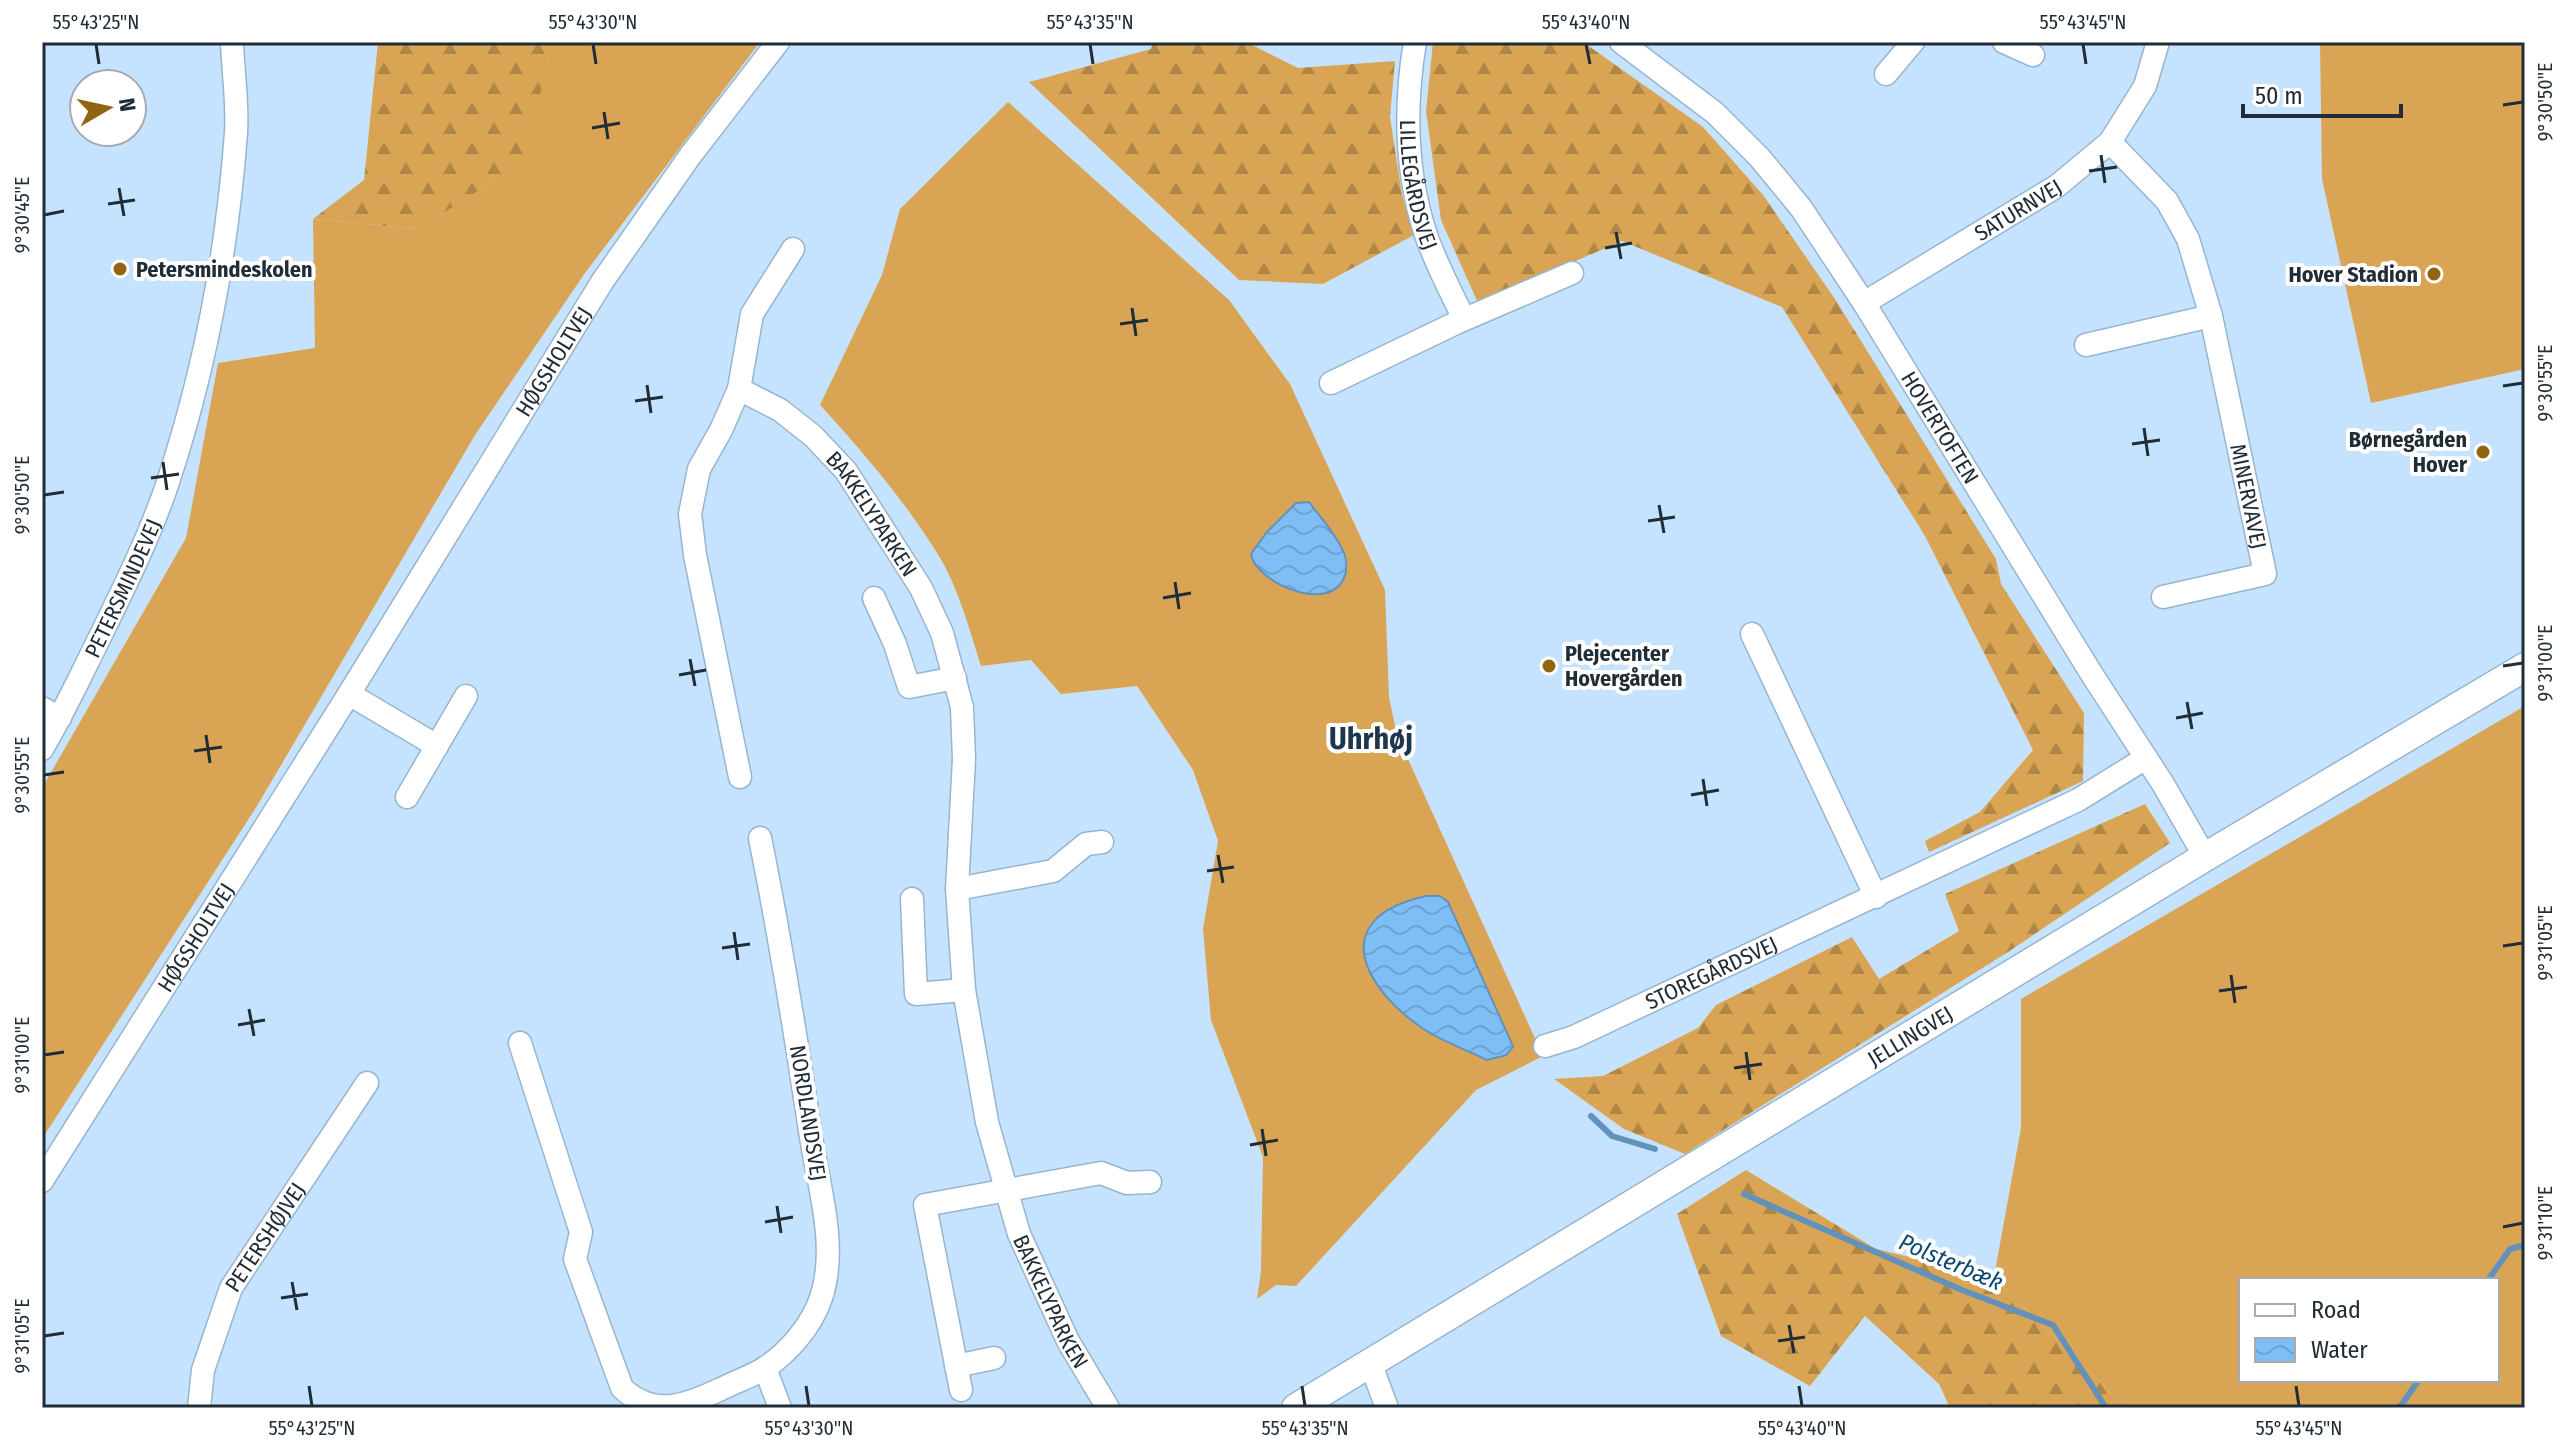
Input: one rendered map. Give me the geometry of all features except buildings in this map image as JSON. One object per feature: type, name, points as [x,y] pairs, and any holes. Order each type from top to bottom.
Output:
[{"type":"main road","name":"JELLINGVEJ","points":[[1296,1408],[2205,857],[2525,667]]},
{"type":"street","name":"PETERSMINDEVEJ","points":[[42,749],[51,713],[128,579],[157,511],[193,399],[215,297],[229,211],[236,131],[232,42]]},
{"type":"street","name":"HØGSHOLTVEJ","points":[[42,1181],[349,694],[602,282],[690,156],[778,42]]},
{"type":"street","name":"LILLEGÅRDSVEJ","points":[[1415,42],[1406,129],[1413,185],[1427,237],[1464,319]]},
{"type":"street","name":"HOVERTOFTEN","points":[[1621,42],[1715,113],[1760,158],[1801,208],[1864,303],[2205,857]]},
{"type":"street","points":[[1886,74],[1913,42]]},
{"type":"street","points":[[2004,42],[2033,55]]},
{"type":"street","name":"SATURNVEJ","points":[[1864,303],[2057,186],[2110,142],[2145,86],[2158,42]]},
{"type":"street","name":"MINERVAVEJ","points":[[2110,142],[2167,201],[2188,239],[2211,316],[2265,574],[2163,597]]},
{"type":"street","points":[[740,777],[695,555],[690,514],[699,469],[739,389],[752,314],[793,249]]},
{"type":"street","points":[[1331,383],[1464,319],[1572,273]]},
{"type":"street","points":[[2086,345],[2211,316]]},
{"type":"street","name":"BAKKELYPARKEN","points":[[739,389],[780,410],[813,436],[846,471],[921,588],[942,633],[962,707],[964,759],[957,889],[964,990],[987,1122],[1019,1234],[1074,1352],[1108,1408]]},
{"type":"street","name":"BAKKELYPARKEN","points":[[874,598],[895,644],[909,687],[955,678]]},
{"type":"street","points":[[1752,634],[1876,897]]},
{"type":"street","points":[[349,694],[437,746]]},
{"type":"street","points":[[407,797],[466,696]]},
{"type":"street","name":"STOREGÅRDSVEJ","points":[[1545,1046],[1574,1037],[1876,897],[2078,800],[2146,758]]},
{"type":"street","name":"NORDLANDSVEJ","points":[[520,1043],[581,1232],[575,1259],[622,1388],[636,1401],[658,1407],[692,1403],[765,1368],[801,1335],[820,1300],[828,1270],[826,1229],[790,996],[760,838]]},
{"type":"street","points":[[957,889],[1053,871],[1086,844],[1102,842]]},
{"type":"street","points":[[912,899],[916,994],[964,990]]},
{"type":"street","name":"PETERSHØJVEJ","points":[[199,1408],[203,1370],[231,1288],[367,1083]]},
{"type":"street","points":[[961,1390],[925,1205],[1101,1173],[1127,1183],[1150,1182]]},
{"type":"street","points":[[956,1366],[994,1358]]},
{"type":"street","points":[[1370,1362],[1387,1408]]},
{"type":"street","points":[[765,1368],[780,1408]]},
{"type":"green space","points":[[378,42],[568,42],[550,53],[524,162],[418,229],[313,219],[364,180]]},
{"type":"green space","points":[[568,42],[760,42],[585,273],[475,435],[257,806],[42,1139],[42,788],[186,538],[218,363],[315,348],[313,219],[418,229],[523,162],[550,52]]},
{"type":"green space","points":[[1153,42],[1250,44],[1298,68],[1395,61],[1390,117],[1402,195],[1414,235],[1323,284],[1239,280],[1029,82],[1151,49]]},
{"type":"green space","points":[[1433,42],[1583,42],[1703,127],[1763,195],[1835,299],[1996,559],[2001,584],[2084,713],[2083,781],[1929,852],[1925,841],[1980,812],[2033,750],[1925,536],[1782,307],[1622,241],[1478,303],[1441,220],[1426,111]]},
{"type":"green space","name":"Hover Stadion","points":[[2320,42],[2525,42],[2525,369],[2371,403],[2322,179]]},
{"type":"green space","points":[[1008,102],[1229,300],[1290,384],[1385,590],[1389,697],[1397,735],[1543,1056],[1476,1090],[1296,1286],[1276,1285],[1257,1299],[1261,1271],[1263,1157],[1211,1020],[1203,929],[1218,841],[1193,770],[1137,686],[1061,694],[1031,660],[981,666],[958,595],[939,556],[883,478],[820,405],[882,275],[900,209]]},
{"type":"green space","points":[[2525,706],[2525,1408],[2126,1408],[1994,1277],[2021,1128],[2021,999]]},
{"type":"green space","points":[[2145,804],[2170,843],[2008,952],[1685,1154],[1624,1129],[1554,1079],[1603,1076],[1698,1028],[1716,1005],[1852,937],[1879,979],[1959,931],[1945,894]]},
{"type":"green space","points":[[1746,1170],[1876,1249],[1994,1277],[2126,1408],[1950,1408],[1939,1384],[1865,1316],[1810,1386],[1721,1336],[1677,1214]]},
{"type":"water","points":[[1309,502],[1337,540],[1346,559],[1344,578],[1336,588],[1324,594],[1309,594],[1279,584],[1256,565],[1251,554],[1267,532],[1296,503]]},
{"type":"water","points":[[1426,896],[1440,896],[1448,902],[1512,1044],[1506,1055],[1487,1060],[1425,1030],[1403,1013],[1371,975],[1364,956],[1365,937],[1375,920],[1395,906]]},
{"type":"waterway","name":"Polsterbæk","points":[[1591,1116],[1612,1136],[1655,1149]]},
{"type":"waterway","name":"Polsterbæk","points":[[1744,1194],[1962,1290],[2053,1325],[2106,1408]]},
{"type":"waterway","points":[[2489,1278],[2510,1249],[2525,1245]]},
{"type":"waterway","points":[[2399,1408],[2418,1382]]},
{"type":"place","name":"Petersmindeskolen","points":[[120,269]]},
{"type":"place","name":"Hover Stadion","points":[[2434,274]]},
{"type":"place","name":"Børnegården Hover","points":[[2483,452]]},
{"type":"place","name":"Plejecenter Hovergården","points":[[1549,666]]},
{"type":"district","name":"Uhrhøj","points":[[1371,739]]}]
